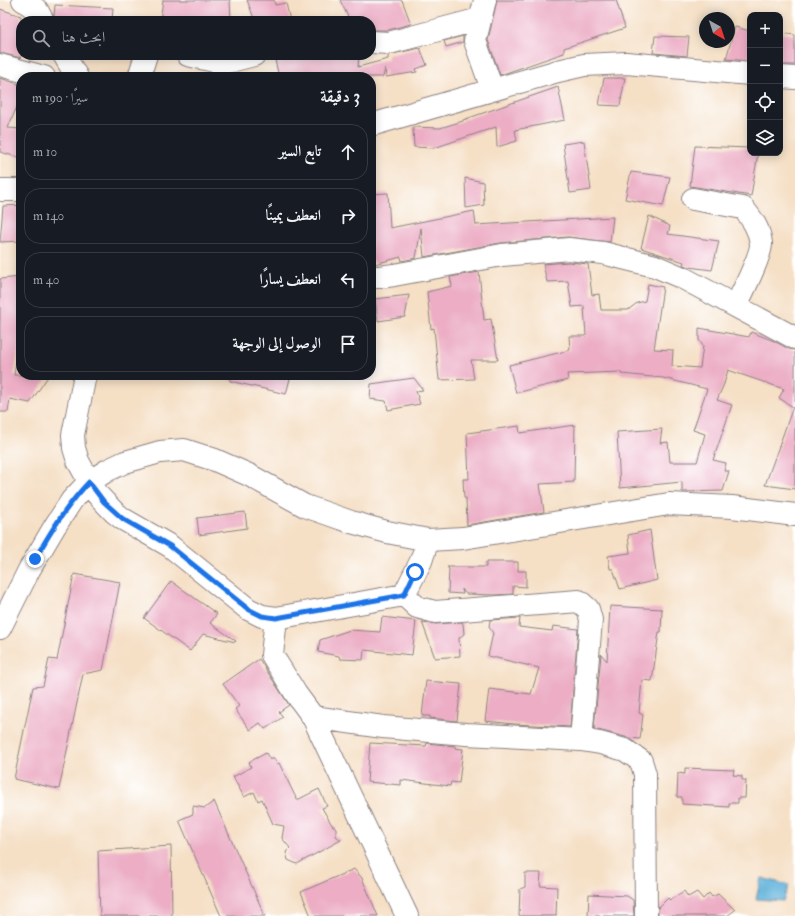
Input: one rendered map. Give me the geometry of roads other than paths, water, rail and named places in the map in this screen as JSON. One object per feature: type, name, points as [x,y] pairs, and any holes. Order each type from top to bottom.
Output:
[{"type":"street","points":[[23,0],[37,10],[40,16]]},
{"type":"street","points":[[376,42],[389,43],[482,9]]},
{"type":"street","points":[[482,9],[475,42],[492,89]]},
{"type":"street","points":[[67,60],[74,72]]},
{"type":"street","points":[[141,72],[144,60]]},
{"type":"street","points":[[210,60],[223,63],[235,60]]},
{"type":"street","points":[[376,124],[492,89],[584,65],[626,63],[747,74]]},
{"type":"street","points":[[0,65],[26,72]]},
{"type":"street","points":[[783,77],[795,78]]},
{"type":"street","points":[[0,190],[16,190]]},
{"type":"street","points":[[693,198],[743,208],[755,223],[761,245],[753,271],[736,306]]},
{"type":"street","points":[[376,277],[502,255],[569,249],[603,253],[656,266],[683,278],[795,338]]},
{"type":"street","points":[[84,380],[73,435],[74,448],[78,461],[89,482],[104,502],[123,519],[170,546],[248,609],[262,616],[276,618],[404,595]]},
{"type":"street","points":[[0,628],[29,570],[72,500],[89,482],[108,470],[125,462],[160,452],[184,450],[215,460],[249,475],[305,506],[351,522],[387,532],[428,540],[463,538],[669,504],[732,507],[795,515]]},
{"type":"street","points":[[404,595],[421,561],[428,540]]},
{"type":"street","points":[[404,595],[417,607],[435,612],[579,601],[588,609],[591,620],[581,740]]},
{"type":"street","points":[[276,618],[272,655],[296,694],[313,717],[407,916]]},
{"type":"street","points":[[313,717],[391,728],[466,734],[581,740],[600,743],[625,750],[641,761],[645,774],[646,916]]},
{"type":"water","points":[[761,878],[789,885],[783,901],[756,899]]}]
